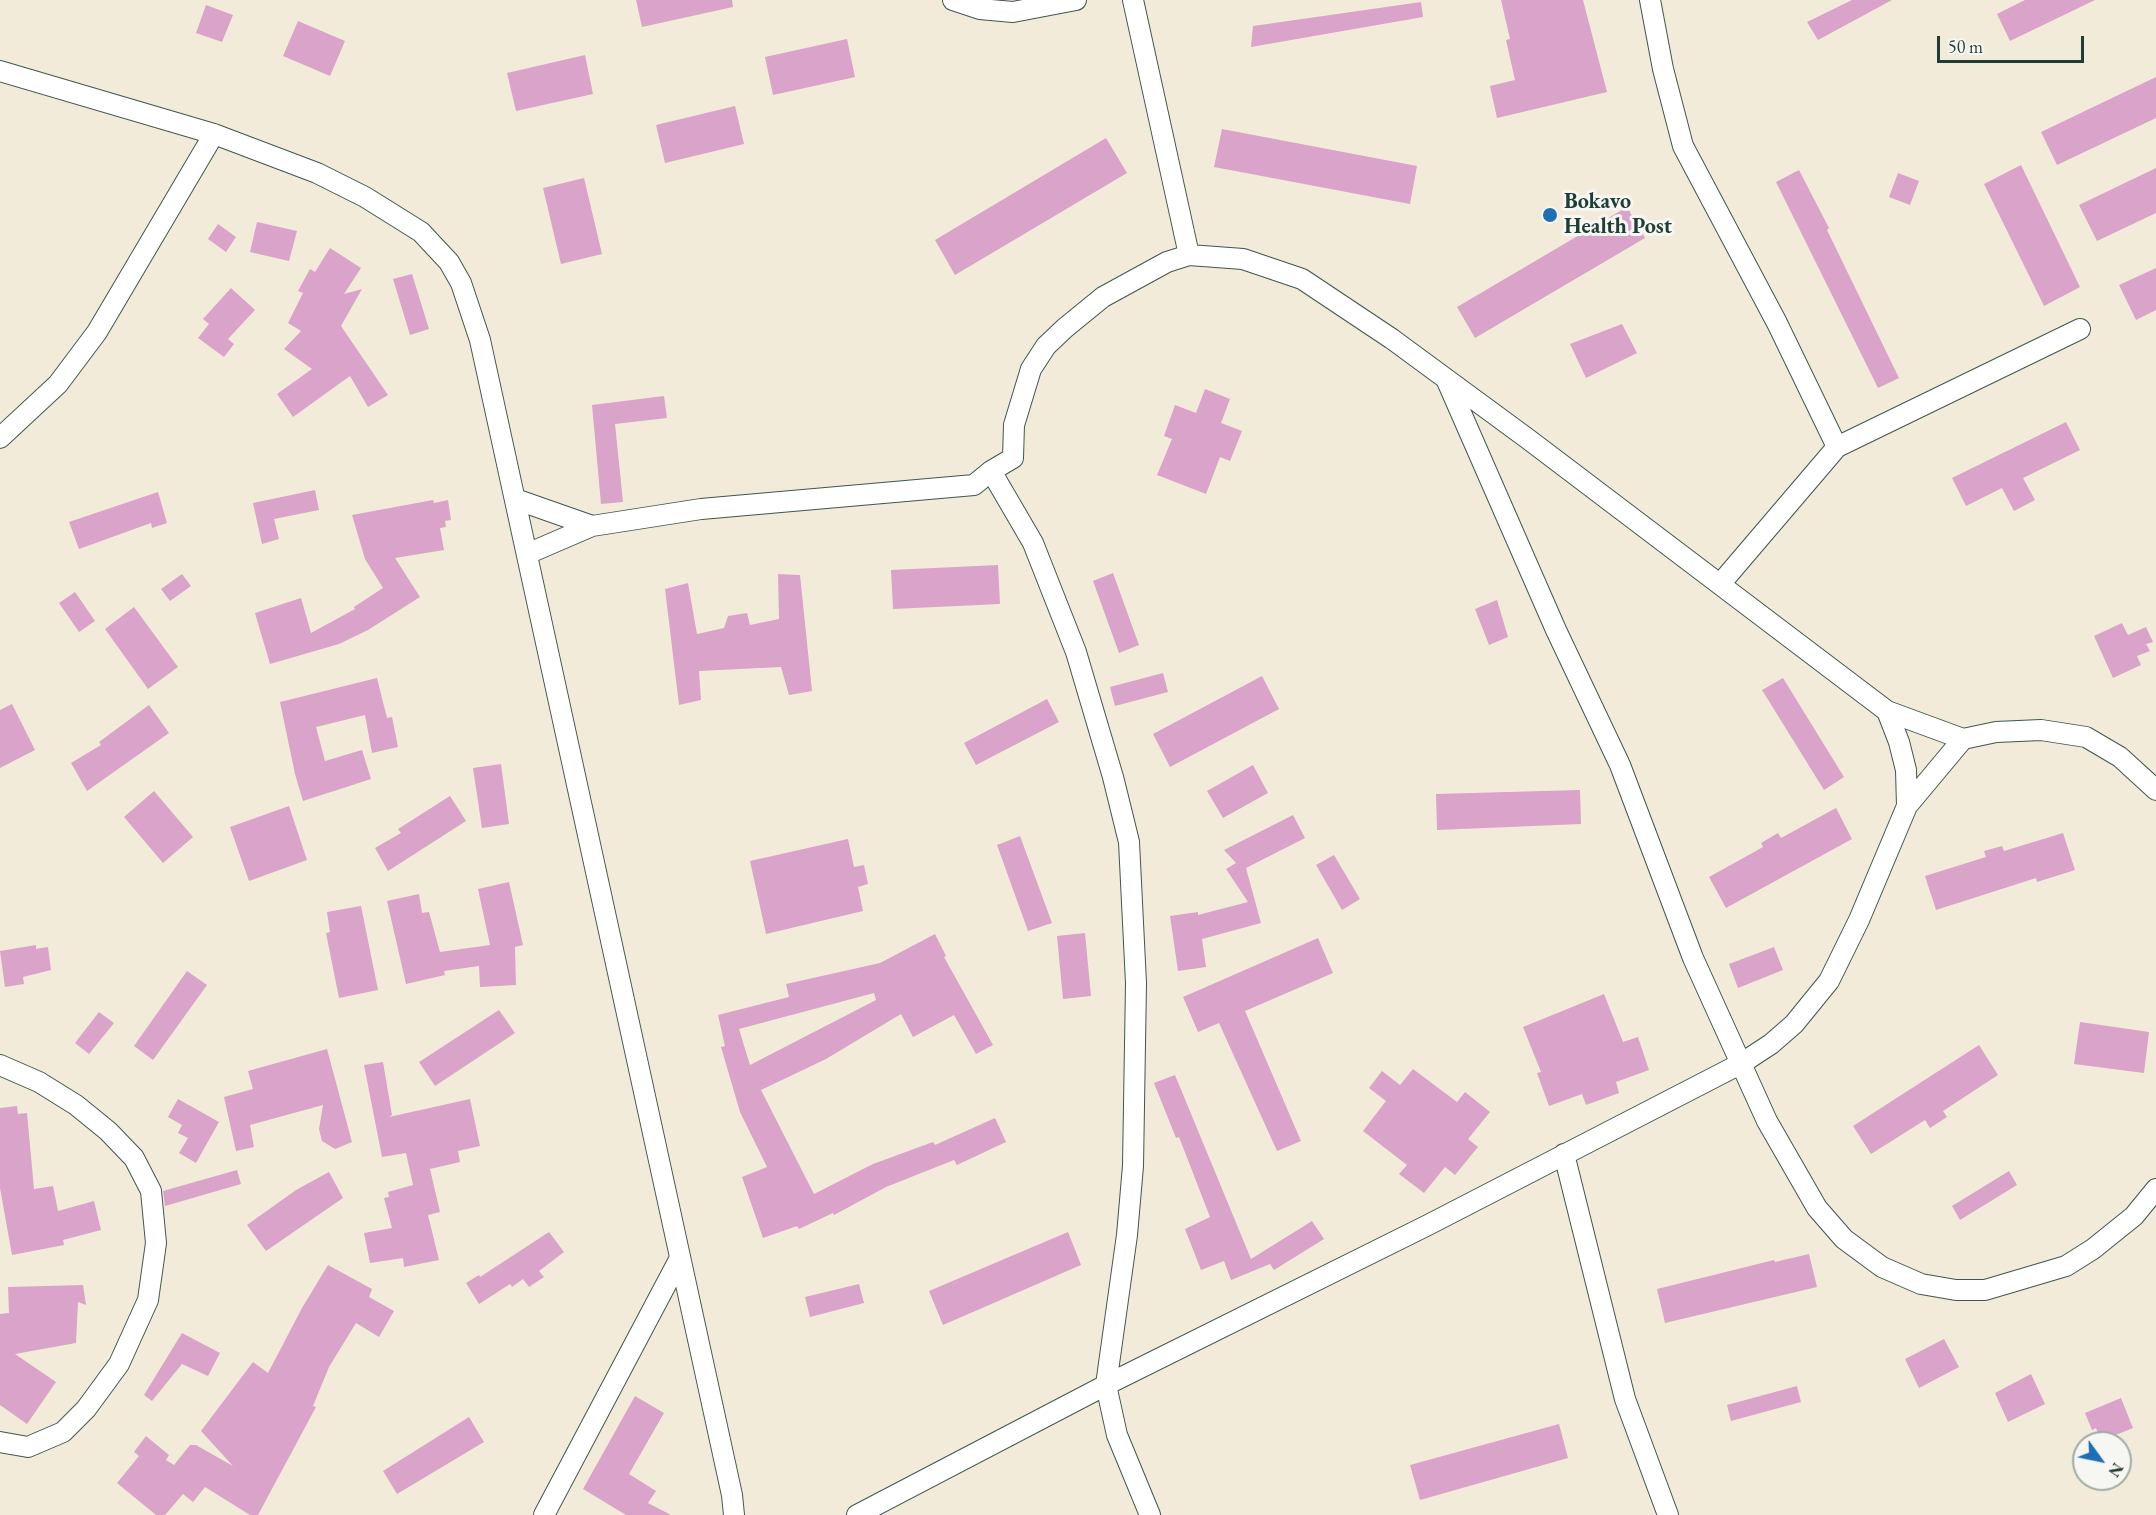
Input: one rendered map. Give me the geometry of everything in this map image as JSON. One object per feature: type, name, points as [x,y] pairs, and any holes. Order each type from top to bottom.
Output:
[{"type":"street","points":[[953,0],[980,9],[1013,12],[1076,0]]},
{"type":"street","points":[[1133,0],[1189,255]]},
{"type":"street","points":[[1650,0],[1663,69],[1683,146],[1777,323],[1837,447]]},
{"type":"street","points":[[0,71],[214,134],[288,161],[365,197],[421,232],[449,262],[472,309],[732,1495],[734,1515]]},
{"type":"street","points":[[0,438],[58,384],[97,332],[214,134]]},
{"type":"street","points":[[527,554],[592,526],[701,509],[974,485],[991,471],[1013,458],[1014,424],[1022,390],[1031,369],[1046,346],[1102,297],[1167,262],[1189,255],[1243,259],[1302,279],[1447,380],[1721,583],[1887,711],[1963,739],[1996,732],[2041,730],[2085,737],[2120,757],[2156,790]]},
{"type":"street","points":[[1721,583],[1837,447],[2080,329]]},
{"type":"street","points":[[1447,380],[1556,630],[1620,765],[1693,958],[1767,1121],[1817,1208],[1844,1239],[1882,1267],[1921,1284],[1956,1290],[1985,1290],[2066,1266],[2093,1249],[2133,1215],[2156,1189]]},
{"type":"street","points":[[991,471],[1033,543],[1076,652],[1113,777],[1129,842],[1136,983],[1133,1166],[1127,1235],[1106,1385],[1117,1436],[1150,1515]]},
{"type":"street","points":[[515,499],[592,526]]},
{"type":"street","points":[[1887,711],[1899,742],[1906,771],[1907,806]]},
{"type":"street","points":[[857,1515],[1106,1385],[1428,1225],[1742,1063],[1794,1024],[1828,981],[1859,920],[1907,806],[1963,739]]},
{"type":"street","points":[[0,1065],[39,1082],[76,1105],[108,1131],[134,1158],[151,1191],[156,1243],[148,1300],[119,1364],[86,1408],[63,1432],[28,1447],[0,1442]]},
{"type":"street","points":[[1564,1154],[1625,1400],[1668,1515]]},
{"type":"street","points":[[544,1515],[680,1258]]},
{"type":"building","points":[[636,0],[732,0],[733,7],[642,27]]},
{"type":"building","points":[[1501,0],[1583,0],[1607,92],[1497,118],[1490,86],[1515,80],[1506,40],[1510,39]]},
{"type":"building","points":[[1852,0],[1892,0],[1818,40],[1807,22]]},
{"type":"building","points":[[2025,0],[2095,0],[2010,41],[1997,14]]},
{"type":"building","points":[[1421,2],[1423,17],[1251,47],[1253,26]]},
{"type":"building","points":[[206,5],[233,15],[222,42],[196,33]]},
{"type":"building","points":[[298,21],[345,41],[330,76],[283,56]]},
{"type":"building","points":[[847,39],[855,77],[773,95],[765,57]]},
{"type":"building","points":[[585,55],[593,94],[516,111],[507,73]]},
{"type":"building","points":[[2156,77],[2156,118],[2057,165],[2041,132]]},
{"type":"building","points":[[735,106],[744,144],[665,163],[656,125]]},
{"type":"building","points":[[1222,129],[1417,166],[1410,204],[1214,167]]},
{"type":"building","points":[[1106,138],[1127,173],[955,275],[935,240]]},
{"type":"building","points":[[2021,165],[2080,287],[2044,306],[1984,184]]},
{"type":"building","points":[[2156,168],[2156,213],[2097,241],[2079,205]]},
{"type":"building","points":[[1799,170],[1829,228],[1827,230],[1899,378],[1878,388],[1776,182]]},
{"type":"building","points":[[1898,173],[1919,181],[1910,205],[1889,197]]},
{"type":"building","points":[[584,178],[602,254],[561,264],[543,188]]},
{"type":"building","points":[[1627,207],[1645,238],[1475,338],[1457,307]]},
{"type":"building","points":[[257,222],[297,231],[289,261],[250,252]]},
{"type":"building","points":[[218,224],[236,237],[226,252],[208,239]]},
{"type":"building","points":[[330,248],[361,268],[344,294],[362,289],[341,326],[388,395],[368,407],[350,376],[293,417],[277,394],[312,369],[284,349],[301,331],[288,323],[303,293],[298,291],[310,269],[315,272]]},
{"type":"building","points":[[2156,268],[2156,310],[2136,320],[2119,285]]},
{"type":"building","points":[[412,274],[429,329],[410,335],[393,279]]},
{"type":"building","points":[[231,288],[255,310],[228,339],[234,344],[224,357],[198,338],[209,324],[203,319]]},
{"type":"building","points":[[1622,324],[1637,353],[1586,378],[1570,344]]},
{"type":"building","points":[[1205,389],[1230,399],[1221,423],[1242,431],[1230,461],[1220,457],[1206,494],[1157,475],[1172,439],[1164,436],[1175,405],[1196,413]]},
{"type":"building","points":[[664,396],[667,418],[615,424],[623,502],[601,504],[592,405]]},
{"type":"building","points":[[2066,422],[2080,450],[2023,478],[2035,500],[2014,511],[2002,488],[1966,506],[1952,478]]},
{"type":"building","points":[[315,490],[319,510],[274,519],[279,539],[262,544],[253,503]]},
{"type":"building","points":[[158,492],[167,523],[152,528],[151,523],[79,549],[69,522]]},
{"type":"building","points":[[433,500],[434,503],[448,500],[451,520],[445,521],[446,527],[440,528],[444,550],[395,558],[420,597],[368,630],[339,644],[270,664],[255,613],[301,598],[311,633],[355,609],[354,607],[383,588],[365,559],[352,515]]},
{"type":"building","points":[[998,565],[1000,604],[893,609],[891,570]]},
{"type":"building","points":[[1113,573],[1139,645],[1119,653],[1093,581]]},
{"type":"building","points":[[182,574],[191,586],[170,601],[161,589]]},
{"type":"building","points":[[778,574],[800,575],[812,691],[789,695],[781,667],[699,671],[701,700],[679,705],[665,589],[688,583],[697,634],[724,628],[728,616],[747,613],[750,625],[779,619]]},
{"type":"building","points":[[75,592],[95,621],[79,632],[59,603]]},
{"type":"building","points":[[1497,600],[1508,637],[1489,645],[1475,609]]},
{"type":"building","points":[[134,607],[178,667],[148,689],[105,629]]},
{"type":"building","points":[[2122,623],[2128,635],[2146,627],[2153,642],[2146,644],[2150,651],[2137,656],[2141,665],[2113,678],[2094,636]]},
{"type":"building","points":[[1163,673],[1168,692],[1115,706],[1110,687]]},
{"type":"building","points":[[1262,676],[1279,709],[1170,767],[1153,734]]},
{"type":"building","points":[[377,678],[387,718],[392,717],[398,747],[372,753],[365,715],[316,727],[325,761],[362,750],[371,779],[303,801],[280,702]]},
{"type":"building","points":[[1783,678],[1844,777],[1824,790],[1762,690]]},
{"type":"building","points":[[1047,699],[1059,722],[976,765],[964,743]]},
{"type":"building","points":[[12,704],[35,750],[0,768],[0,710]]},
{"type":"building","points":[[149,705],[169,733],[87,791],[71,763],[101,745],[99,742]]},
{"type":"building","points":[[501,764],[509,824],[482,828],[473,768]]},
{"type":"building","points":[[1253,765],[1268,793],[1223,818],[1207,791]]},
{"type":"building","points":[[1580,790],[1581,824],[1437,830],[1436,794]]},
{"type":"building","points":[[154,791],[193,837],[163,863],[124,817]]},
{"type":"building","points":[[450,796],[466,821],[388,871],[375,848],[401,833],[398,829]]},
{"type":"building","points":[[289,806],[307,860],[249,881],[230,827]]},
{"type":"building","points":[[1836,808],[1852,839],[1726,908],[1709,877],[1763,847],[1761,843],[1778,833],[1781,838]]},
{"type":"building","points":[[1293,815],[1305,838],[1246,868],[1261,923],[1202,939],[1206,967],[1178,971],[1170,916],[1198,912],[1198,915],[1248,902],[1226,869],[1236,863],[1224,850]]},
{"type":"building","points":[[2063,833],[2075,870],[2037,882],[2036,878],[1936,910],[1925,876],[1986,857],[1984,851],[2002,846],[2004,851]]},
{"type":"building","points":[[1020,836],[1052,923],[1028,931],[997,845]]},
{"type":"building","points":[[848,839],[854,867],[864,865],[868,884],[858,887],[863,911],[766,934],[750,861]]},
{"type":"building","points":[[1334,855],[1360,899],[1342,910],[1316,865]]},
{"type":"building","points":[[509,882],[523,945],[515,947],[516,985],[480,987],[479,966],[444,971],[445,975],[406,984],[387,901],[419,894],[422,913],[429,912],[440,952],[490,945],[478,889]]},
{"type":"building","points":[[361,906],[378,990],[339,998],[326,933],[330,932],[327,912]]},
{"type":"building","points":[[1085,933],[1091,996],[1063,999],[1057,936]]},
{"type":"building","points":[[935,934],[946,956],[944,957],[993,1045],[976,1054],[954,1015],[913,1037],[901,1014],[826,1059],[761,1090],[814,1194],[873,1164],[933,1142],[935,1145],[995,1118],[1006,1142],[957,1165],[954,1160],[886,1187],[834,1215],[833,1213],[799,1229],[797,1226],[763,1238],[742,1177],[767,1167],[740,1112],[721,1047],[725,1046],[718,1015],[789,997],[786,984],[880,963]],"holes":[[[874,993],[876,1000],[750,1065],[739,1029]]]},
{"type":"building","points":[[1318,938],[1333,973],[1245,1011],[1301,1141],[1277,1151],[1219,1023],[1198,1032],[1183,997]]},
{"type":"building","points":[[36,945],[36,949],[48,947],[51,970],[23,977],[24,984],[5,987],[0,951]]},
{"type":"building","points":[[1774,947],[1783,970],[1738,988],[1729,964]]},
{"type":"building","points":[[187,971],[207,985],[153,1060],[134,1046]]},
{"type":"building","points":[[1604,994],[1623,1042],[1638,1037],[1649,1070],[1616,1082],[1619,1093],[1586,1105],[1582,1094],[1549,1106],[1537,1073],[1541,1072],[1523,1027]]},
{"type":"building","points":[[499,1010],[515,1033],[435,1086],[419,1062]]},
{"type":"building","points":[[99,1012],[114,1023],[89,1054],[75,1043]]},
{"type":"building","points":[[2080,1022],[2149,1032],[2144,1073],[2074,1064]]},
{"type":"building","points":[[1979,1045],[1998,1075],[1943,1111],[1947,1117],[1930,1128],[1925,1120],[1871,1154],[1853,1126]]},
{"type":"building","points":[[327,1049],[352,1142],[335,1149],[322,1141],[319,1129],[323,1105],[250,1125],[254,1147],[236,1151],[224,1097],[253,1089],[248,1071]]},
{"type":"building","points":[[383,1062],[392,1115],[389,1117],[470,1099],[480,1146],[458,1151],[460,1162],[430,1169],[440,1212],[428,1215],[439,1260],[404,1267],[403,1258],[370,1263],[364,1233],[392,1228],[384,1198],[389,1197],[388,1192],[413,1185],[406,1153],[382,1157],[364,1065]]},
{"type":"building","points":[[1413,1069],[1457,1102],[1465,1092],[1490,1112],[1468,1139],[1478,1147],[1455,1175],[1445,1167],[1424,1193],[1399,1174],[1407,1165],[1363,1131],[1386,1101],[1369,1088],[1382,1071],[1400,1085]]},
{"type":"building","points":[[1175,1075],[1251,1259],[1312,1221],[1324,1239],[1274,1270],[1270,1264],[1231,1280],[1224,1261],[1201,1270],[1185,1229],[1210,1217],[1179,1137],[1176,1138],[1154,1083]]},
{"type":"building","points":[[178,1099],[219,1122],[196,1163],[179,1153],[188,1138],[178,1133],[182,1125],[168,1117]]},
{"type":"building","points":[[17,1106],[18,1114],[27,1113],[34,1189],[53,1186],[58,1211],[94,1201],[101,1230],[63,1240],[64,1245],[12,1255],[0,1188],[0,1108]]},
{"type":"building","points":[[237,1170],[241,1184],[165,1206],[163,1191]]},
{"type":"building","points":[[2009,1171],[2017,1185],[1960,1220],[1952,1206]]},
{"type":"building","points":[[329,1172],[343,1198],[266,1251],[247,1225],[296,1190]]},
{"type":"building","points":[[549,1232],[564,1252],[539,1271],[544,1277],[529,1287],[523,1279],[512,1287],[510,1284],[479,1304],[466,1283],[479,1275],[480,1277]]},
{"type":"building","points":[[1068,1232],[1081,1265],[943,1325],[929,1291]]},
{"type":"building","points":[[1809,1254],[1817,1287],[1665,1323],[1657,1289],[1774,1260],[1775,1262]]},
{"type":"building","points":[[328,1265],[372,1289],[369,1297],[394,1311],[379,1337],[356,1323],[329,1367],[313,1406],[316,1407],[258,1515],[250,1515],[205,1487],[193,1502],[183,1494],[165,1515],[156,1515],[117,1483],[139,1456],[134,1452],[146,1436],[169,1455],[166,1460],[174,1465],[190,1445],[196,1445],[233,1466],[201,1431],[253,1362],[268,1373],[302,1308]]},
{"type":"building","points":[[859,1284],[864,1303],[810,1317],[805,1297]]},
{"type":"building","points":[[83,1285],[86,1305],[78,1302],[76,1343],[15,1354],[56,1382],[27,1424],[0,1405],[0,1314],[9,1313],[8,1287]]},
{"type":"building","points":[[182,1333],[220,1353],[208,1376],[182,1364],[152,1401],[144,1395]]},
{"type":"building","points":[[1944,1339],[1959,1367],[1919,1388],[1905,1359]]},
{"type":"building","points":[[2031,1374],[2045,1404],[2008,1422],[1995,1393]]},
{"type":"building","points":[[1797,1386],[1801,1402],[1731,1421],[1727,1405]]},
{"type":"building","points":[[635,1396],[664,1413],[629,1474],[656,1491],[648,1503],[671,1515],[626,1515],[583,1489]]},
{"type":"building","points":[[2121,1398],[2133,1428],[2126,1431],[2097,1431],[2096,1428],[2092,1430],[2085,1413]]},
{"type":"building","points":[[469,1417],[484,1442],[397,1494],[383,1471]]},
{"type":"building","points":[[1559,1424],[1568,1458],[1420,1500],[1410,1465]]},
{"type":"place","name":"Bokavo Health Post","points":[[1550,215]]}]
